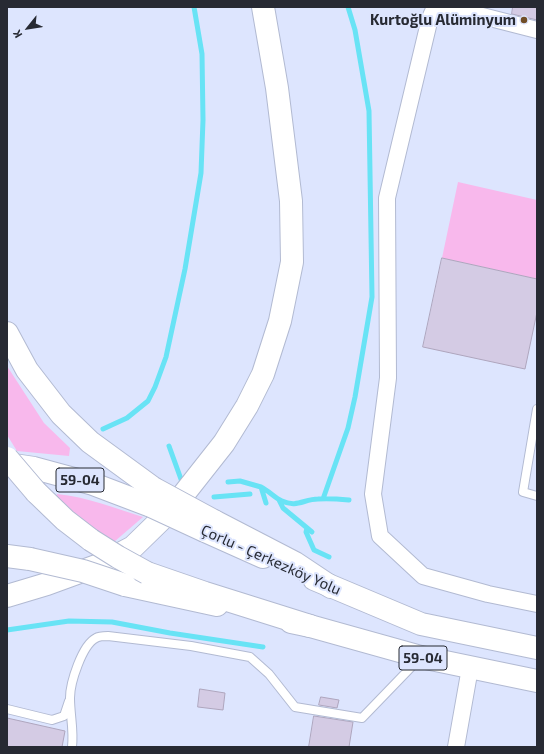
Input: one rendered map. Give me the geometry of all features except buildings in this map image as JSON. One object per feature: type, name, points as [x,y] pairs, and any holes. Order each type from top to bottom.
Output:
[{"type":"main road","points":[[7,596],[47,584],[99,565],[133,547],[172,508],[224,443],[247,406],[263,374],[280,322],[292,262],[291,201],[277,88],[263,7]]},
{"type":"main road","points":[[7,333],[27,370],[61,414],[152,497]]},
{"type":"main road","points":[[7,458],[36,492],[65,520],[91,540],[118,557],[147,573],[310,626]]},
{"type":"main road","name":"59-04","points":[[7,464],[34,468],[93,484],[152,497]]},
{"type":"main road","name":"Çorlu - Çerkezköy Yolu","points":[[152,497],[210,526],[295,563],[331,587],[421,624],[537,648]]},
{"type":"main road","name":"59-04","points":[[7,556],[30,558],[83,571],[124,584],[310,626],[421,657],[537,681]]},
{"type":"street","points":[[435,7],[430,18],[387,198],[388,378],[373,494],[380,536],[423,576],[488,594],[537,604]]},
{"type":"street","points":[[447,7],[537,30]]},
{"type":"street","points":[[456,747],[470,668]]},
{"type":"lane","points":[[537,409],[523,492],[537,496]]},
{"type":"lane","points":[[7,709],[52,720],[64,716],[80,656],[96,637],[108,636],[191,646],[250,657],[269,674],[295,707],[362,718],[421,657]]},
{"type":"lane","points":[[70,696],[74,735],[72,747]]},
{"type":"shaded area","points":[[458,182],[537,200],[537,279],[442,258]]},
{"type":"shaded area","points":[[7,366],[44,423],[70,448],[69,456],[17,451],[7,435]]},
{"type":"shaded area","points":[[57,494],[90,500],[143,517],[114,542],[85,522],[56,498]]},
{"type":"waterway","points":[[103,429],[127,418],[148,401],[166,357],[185,269],[201,173],[203,120],[202,54],[194,7]]},
{"type":"waterway","points":[[323,499],[348,428],[355,397],[372,297],[369,111],[355,30],[348,7]]},
{"type":"waterway","points":[[169,446],[182,482]]},
{"type":"waterway","points":[[228,482],[240,481],[261,487],[266,503]]},
{"type":"waterway","points":[[261,487],[279,500],[292,504],[313,499],[349,500]]},
{"type":"waterway","points":[[214,497],[250,494]]},
{"type":"waterway","points":[[279,500],[283,508],[312,532]]},
{"type":"waterway","points":[[307,528],[306,532],[314,550],[329,557]]},
{"type":"waterway","points":[[7,630],[69,621],[112,622],[170,633],[263,647]]},
{"type":"place","name":"Kurtoğlu Alüminyum","points":[[524,20]]}]
